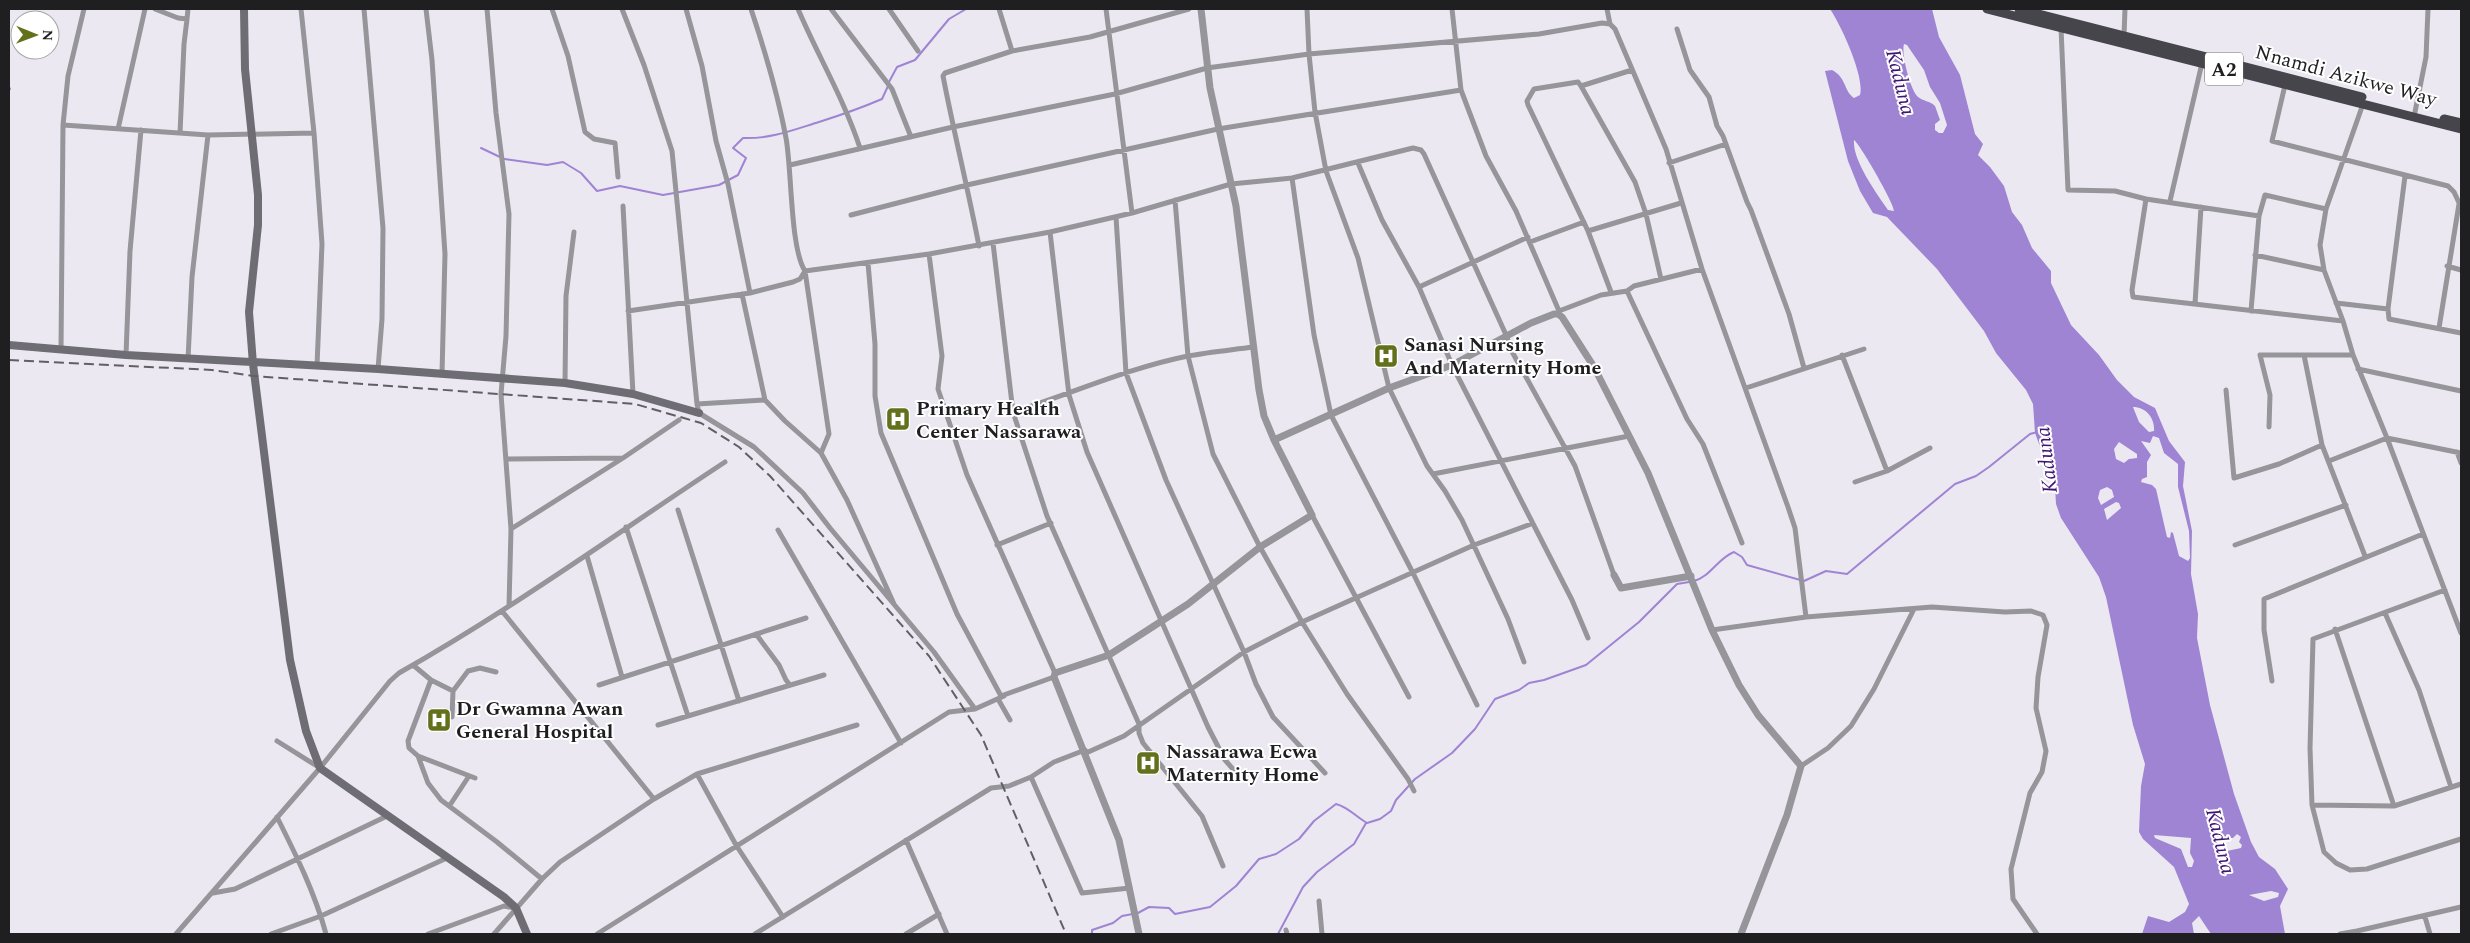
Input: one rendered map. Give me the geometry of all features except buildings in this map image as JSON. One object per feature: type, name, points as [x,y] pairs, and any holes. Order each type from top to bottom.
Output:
[{"type":"highway","name":"Nnamdi Azikwe Way","points":[[1987,9],[2461,129]]},
{"type":"highway","name":"Nnamdi Azikwe Way","points":[[2019,9],[2461,123]]},
{"type":"main road","points":[[244,9],[245,69],[258,218],[249,312],[253,364],[290,660],[306,731],[320,768],[504,896],[516,908],[527,934]]},
{"type":"main road","points":[[9,345],[253,364],[378,369],[565,383],[633,394],[699,413]]},
{"type":"street","points":[[61,350],[63,125],[68,76],[84,9]]},
{"type":"street","points":[[118,129],[145,9]]},
{"type":"street","points":[[155,9],[178,18],[187,18]]},
{"type":"street","points":[[180,133],[184,44],[188,9]]},
{"type":"street","points":[[300,9],[314,132],[322,244],[317,366]]},
{"type":"street","points":[[364,9],[383,228],[382,319],[378,369]]},
{"type":"street","points":[[426,9],[432,60],[445,254],[442,374]]},
{"type":"street","points":[[488,9],[500,154],[509,214],[506,327],[502,378],[511,529],[509,606]]},
{"type":"street","points":[[552,9],[568,56],[585,132],[594,139],[615,143],[618,177]]},
{"type":"street","points":[[622,9],[669,139],[699,413],[754,448],[803,493],[934,652],[975,708]]},
{"type":"street","points":[[686,9],[702,66],[716,141],[727,182],[750,293]]},
{"type":"street","points":[[751,9],[786,138],[790,164],[796,245],[805,270],[829,434],[821,453]]},
{"type":"street","points":[[798,9],[846,109],[860,148]]},
{"type":"street","points":[[831,9],[885,83],[892,89],[911,136]]},
{"type":"street","points":[[889,9],[918,51]]},
{"type":"street","points":[[999,9],[1012,51]]},
{"type":"street","points":[[1106,9],[1115,94],[1125,151],[1132,213]]},
{"type":"street","points":[[979,246],[967,184],[952,127],[943,76],[945,73],[1012,51],[1090,37],[1189,9]]},
{"type":"street","points":[[1201,9],[1206,68],[1231,184],[1248,292],[1253,347],[1264,416],[1312,515],[1358,598],[1409,697]]},
{"type":"street","points":[[1307,9],[1315,112],[1326,171],[1358,258],[1389,388],[1433,474],[1445,490],[1474,545],[1508,619],[1524,662]]},
{"type":"street","points":[[1452,9],[1461,90],[1486,156],[1529,239],[1559,312],[1594,367],[1648,473],[1712,630],[1739,685],[1758,715],[1801,766]]},
{"type":"street","points":[[1607,9],[1610,24],[1615,29],[1660,134],[1702,269],[1795,528],[1806,617]]},
{"type":"street","points":[[2124,36],[2125,9]]},
{"type":"street","points":[[2415,112],[2426,57],[2428,9]]},
{"type":"street","points":[[790,164],[952,127],[1115,94],[1206,68],[1309,54],[1539,34],[1602,23],[1610,24]]},
{"type":"street","points":[[2062,28],[2068,190],[2115,192],[2146,199],[2170,201],[2259,216]]},
{"type":"street","points":[[1677,29],[1690,70],[1709,96],[1717,126],[1726,144],[1789,314],[1804,368]]},
{"type":"street","points":[[2170,201],[2202,63]]},
{"type":"street","points":[[1581,86],[1632,70]]},
{"type":"street","points":[[1611,292],[1588,231],[1527,101],[1534,89],[1578,82],[1581,86],[1635,182],[1646,214],[1661,279]]},
{"type":"street","points":[[2285,85],[2272,141],[2448,186],[2454,192],[2460,206],[2448,266],[2439,328]]},
{"type":"street","points":[[851,215],[967,184],[1125,151],[1218,128],[1461,90]]},
{"type":"street","points":[[2363,104],[2326,209],[2320,245],[2324,270],[2358,369],[2387,438],[2461,630]]},
{"type":"street","points":[[63,125],[208,135],[314,132]]},
{"type":"street","points":[[126,355],[130,251],[141,130]]},
{"type":"street","points":[[188,358],[192,277],[208,135]]},
{"type":"street","points":[[1669,163],[1726,144]]},
{"type":"street","points":[[805,270],[868,263],[979,246],[1116,217],[1231,184],[1292,178],[1413,148],[1422,150],[1507,337],[1510,348],[1575,466],[1614,575],[1621,588],[1691,576]]},
{"type":"street","points":[[1358,163],[1382,220],[1418,287],[1452,365],[1531,524],[1572,600],[1588,638]]},
{"type":"street","points":[[2405,176],[2388,309],[2389,319],[2461,333]]},
{"type":"street","points":[[1292,178],[1314,335],[1331,415],[1413,573],[1477,705]]},
{"type":"street","points":[[2251,311],[2259,216],[2264,195],[2326,209]]},
{"type":"street","points":[[2146,199],[2132,290],[2133,297],[2343,321]]},
{"type":"street","points":[[1176,200],[1188,356],[1213,454],[1260,547],[1302,622],[1347,694],[1408,779],[1414,791]]},
{"type":"street","points":[[1588,231],[1682,203]]},
{"type":"street","points":[[623,206],[633,394]]},
{"type":"street","points":[[2195,304],[2201,207]]},
{"type":"street","points":[[1116,217],[1126,374],[1166,480],[1272,717],[1325,773]]},
{"type":"street","points":[[1418,287],[1529,239],[1584,222]]},
{"type":"street","points":[[565,383],[566,296],[574,232]]},
{"type":"street","points":[[1050,232],[1069,395],[1087,452],[1191,689],[1225,760],[1240,777]]},
{"type":"street","points":[[993,243],[1013,412],[1051,523],[1139,724],[1139,733],[1143,743],[1202,816],[1223,866]]},
{"type":"street","points":[[929,254],[942,356],[938,390],[967,476],[1054,675],[1119,840],[1139,934]]},
{"type":"street","points":[[2255,255],[2324,270]]},
{"type":"street","points":[[868,263],[875,344],[875,396],[881,433],[957,614],[998,693],[1004,696]]},
{"type":"street","points":[[2448,266],[2461,270]]},
{"type":"street","points":[[1274,440],[1389,388],[1452,365],[1531,323],[1576,303],[1611,292],[1627,291],[1634,286],[1702,269]]},
{"type":"street","points":[[628,311],[688,304],[750,293],[793,282],[800,279],[805,270]]},
{"type":"street","points":[[1627,291],[1687,419],[1703,444],[1742,543]]},
{"type":"street","points":[[742,294],[765,400],[785,421],[821,453],[846,500],[894,604]]},
{"type":"street","points":[[2336,303],[2388,309]]},
{"type":"street","points":[[1013,412],[1069,395],[1126,374],[1188,356],[1253,347]]},
{"type":"street","points":[[1746,388],[1864,349]]},
{"type":"street","points":[[1842,355],[1888,471]]},
{"type":"street","points":[[2269,427],[2270,395],[2260,355],[2353,355]]},
{"type":"street","points":[[2304,355],[2322,445],[2365,556]]},
{"type":"street","points":[[2358,369],[2461,391]]},
{"type":"street","points":[[2226,390],[2234,478],[2279,464],[2322,445]]},
{"type":"street","points":[[698,404],[765,400]]},
{"type":"street","points":[[511,529],[624,458],[679,420]]},
{"type":"street","points":[[1433,474],[1499,459],[1566,449],[1629,436]]},
{"type":"street","points":[[2329,461],[2387,438],[2459,452],[2461,463]]},
{"type":"street","points":[[1855,482],[1888,471],[1930,448]]},
{"type":"street","points":[[506,459],[624,458]]},
{"type":"street","points":[[176,934],[320,768],[390,681],[587,556],[626,527],[725,462]]},
{"type":"street","points":[[2236,545],[2346,505]]},
{"type":"street","points":[[678,510],[739,701]]},
{"type":"street","points":[[597,934],[949,712],[975,708],[1054,675],[1109,655],[1161,623],[1260,547],[1312,515]]},
{"type":"street","points":[[998,545],[1051,523]]},
{"type":"street","points":[[755,934],[991,788],[1009,786],[1030,777],[1054,762],[1124,736],[1244,652],[1302,622],[1474,545],[1531,524]]},
{"type":"street","points":[[626,527],[688,716]]},
{"type":"street","points":[[778,530],[901,743]]},
{"type":"street","points":[[2272,681],[2264,630],[2264,599],[2365,556],[2423,534]]},
{"type":"street","points":[[587,556],[622,677]]},
{"type":"street","points":[[2444,590],[2385,613],[2335,629],[2313,639],[2311,646],[2310,748],[2312,805],[2324,852],[2336,863],[2350,870],[2367,869],[2461,839]]},
{"type":"street","points":[[1712,630],[1806,617],[1932,607],[2005,612],[2031,611],[2043,615],[2046,621],[2038,677],[2036,708],[2046,751],[2042,772],[2030,793],[2011,869],[2014,899],[2037,934]]},
{"type":"street","points":[[1741,934],[1787,815],[1801,766],[1828,748],[1851,726],[1874,689],[1914,609]]},
{"type":"street","points":[[502,611],[654,799]]},
{"type":"street","points":[[2385,613],[2419,690],[2451,787]]},
{"type":"street","points":[[599,685],[806,618]]},
{"type":"street","points":[[2335,629],[2394,806]]},
{"type":"street","points":[[756,634],[779,665],[790,685]]},
{"type":"street","points":[[929,656],[934,652]]},
{"type":"street","points":[[413,665],[431,680],[453,691]]},
{"type":"street","points":[[452,717],[453,691],[468,671],[480,668],[496,672]]},
{"type":"street","points":[[658,725],[824,675]]},
{"type":"street","points":[[431,680],[408,741],[409,748],[418,756],[472,777],[450,805]]},
{"type":"street","points":[[998,699],[1010,720]]},
{"type":"street","points":[[494,934],[542,879],[560,862],[654,799],[697,774],[857,725]]},
{"type":"street","points":[[278,741],[320,768]]},
{"type":"street","points":[[418,756],[428,783],[441,800],[450,805],[542,879]]},
{"type":"street","points":[[697,774],[736,845],[782,917]]},
{"type":"street","points":[[1030,777],[1082,893],[1130,888]]},
{"type":"street","points":[[2312,805],[2394,806],[2461,784]]},
{"type":"street","points":[[212,893],[235,889],[388,816]]},
{"type":"street","points":[[277,817],[298,860],[321,916],[326,934]]},
{"type":"street","points":[[906,840],[947,934]]},
{"type":"street","points":[[272,934],[321,916],[449,857]]},
{"type":"street","points":[[1319,901],[1322,934]]},
{"type":"street","points":[[428,934],[504,906],[516,908]]},
{"type":"street","points":[[2340,934],[2357,933],[2461,907]]},
{"type":"street","points":[[906,934],[939,914]]},
{"type":"street","points":[[2425,917],[2430,934]]},
{"type":"water","name":"Kaduna","points":[[1830,9],[1932,9],[1939,37],[1960,75],[1975,134],[1983,144],[1978,155],[2004,186],[2012,212],[2022,225],[2032,248],[2051,271],[2051,283],[2071,325],[2099,355],[2117,380],[2134,397],[2155,408],[2169,441],[2185,462],[2183,486],[2192,531],[2191,574],[2198,614],[2197,638],[2210,705],[2234,794],[2251,842],[2259,857],[2275,869],[2288,889],[2280,906],[2285,934],[2211,934],[2199,916],[2192,923],[2194,934],[2142,934],[2148,916],[2169,922],[2185,912],[2189,904],[2174,867],[2143,839],[2139,832],[2141,786],[2145,764],[2133,725],[2106,597],[2099,577],[2061,518],[2056,504],[2055,487],[2035,433],[2033,404],[2026,390],[1996,353],[1984,331],[1937,269],[1887,217],[1873,213],[1860,191],[1848,161],[1825,71],[1832,70],[1837,73],[1854,98],[1860,95],[1861,87],[1856,64]],"holes":[[[1904,44],[1907,45],[1924,70],[1930,87],[1940,103],[1947,125],[1943,133],[1935,130],[1935,124],[1940,120],[1935,106],[1918,97],[1915,93],[1909,80],[1905,63]],[[1854,140],[1877,175],[1894,211],[1888,210],[1883,203],[1866,176],[1857,157]],[[2133,407],[2138,407],[2149,414],[2154,426],[2154,431],[2149,432],[2139,422]],[[2153,436],[2159,438],[2164,453],[2178,464],[2178,487],[2189,531],[2190,558],[2188,561],[2179,556],[2173,533],[2171,532],[2170,538],[2167,537],[2156,489],[2152,485],[2141,482],[2142,479],[2147,477],[2147,462],[2151,455],[2141,441],[2150,443]],[[2119,442],[2137,454],[2137,458],[2129,459],[2124,463],[2116,459],[2114,449]],[[2107,487],[2112,490],[2114,497],[2101,505],[2098,498],[2100,490]],[[2116,502],[2119,503],[2121,508],[2107,520],[2104,509]],[[2237,834],[2241,837],[2239,842],[2242,845],[2241,848],[2227,851],[2221,848],[2217,850],[2212,846],[2224,838],[2233,838]],[[2154,835],[2191,838],[2190,853],[2194,861],[2192,867],[2188,867],[2181,849],[2155,838]],[[2271,891],[2279,893],[2278,897],[2264,901],[2249,895]]]},
{"type":"waterway","points":[[889,82],[897,67],[915,60],[949,19],[966,9]]},
{"type":"waterway","points":[[504,159],[547,165],[563,162],[581,173],[597,191],[620,186],[663,195],[719,185],[738,175],[746,158],[733,148],[743,138],[763,137],[782,133],[851,111],[882,99],[888,86]]},
{"type":"waterway","points":[[481,148],[500,157]]},
{"type":"waterway","name":"Kaduna","points":[[1694,581],[1705,576],[1723,558],[1734,552],[1742,557],[1747,565],[1804,581],[1826,571],[1847,574],[1955,484],[1976,476],[2030,434],[2037,432]]},
{"type":"waterway","points":[[1092,934],[1092,930],[1113,923],[1122,916],[1138,913],[1149,907],[1169,908],[1175,914],[1210,907],[1236,886],[1259,859],[1276,854],[1299,839],[1314,821],[1336,804],[1348,809],[1367,823],[1380,819],[1391,811],[1396,800],[1415,779],[1452,753],[1475,729],[1495,699],[1519,690],[1529,683],[1544,680],[1586,665],[1639,622],[1677,584],[1689,582]]},
{"type":"waterway","points":[[1278,934],[1303,887],[1317,872],[1354,844],[1366,823]]},
{"type":"railway","points":[[9,360],[212,370],[254,376],[635,404],[701,423],[739,447],[770,476],[929,656],[981,735],[1066,934]]},
{"type":"place","name":"Sanasi Nursing And Maternity Home","points":[[1386,356]]},
{"type":"place","name":"Primary Health Center Nassarawa","points":[[898,419]]},
{"type":"place","name":"Dr Gwamna Awan General Hospital","points":[[439,720]]},
{"type":"place","name":"Nassarawa Ecwa Maternity Home","points":[[1148,763]]}]
